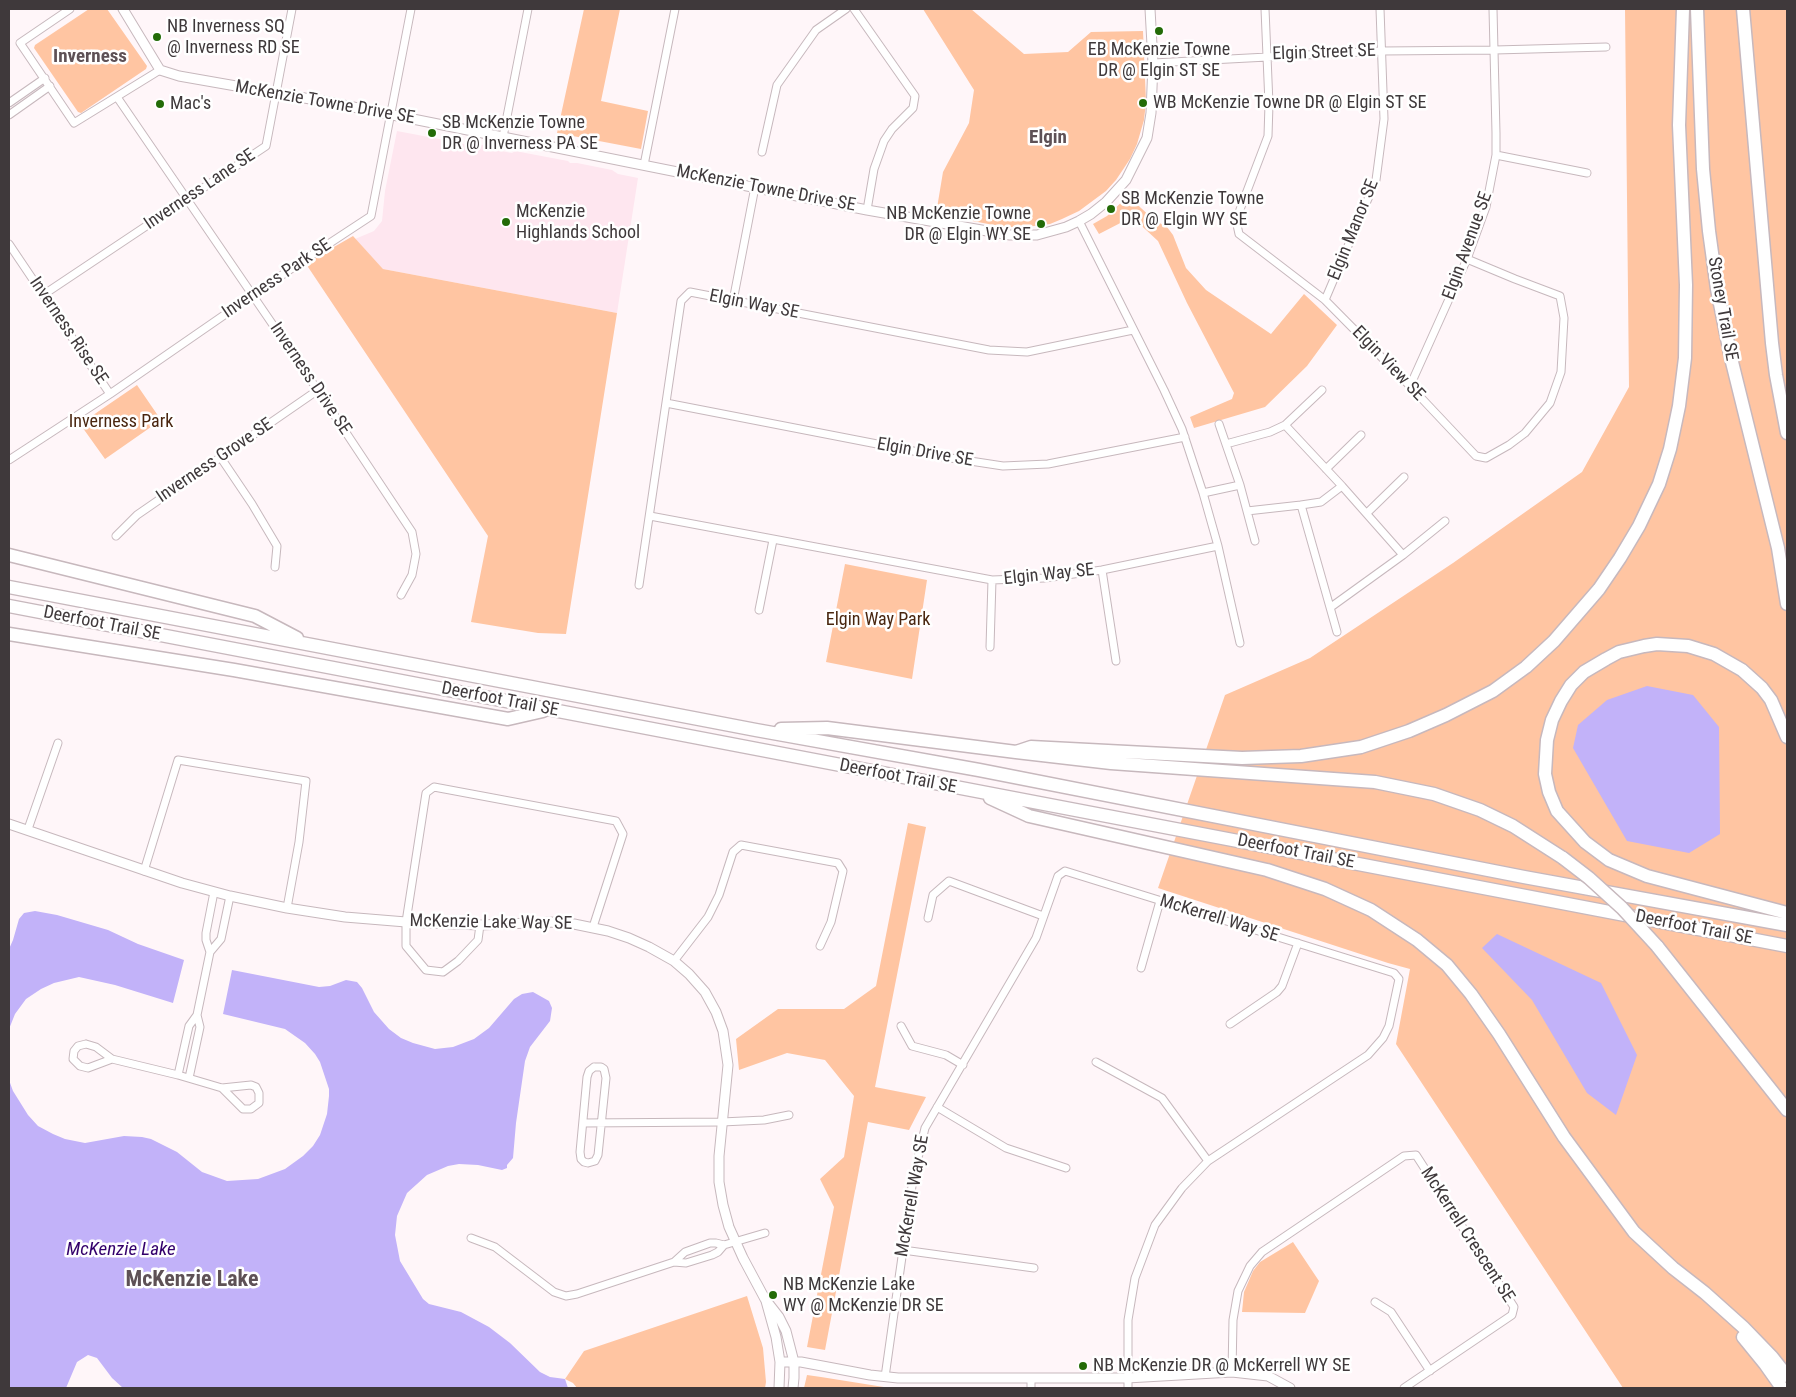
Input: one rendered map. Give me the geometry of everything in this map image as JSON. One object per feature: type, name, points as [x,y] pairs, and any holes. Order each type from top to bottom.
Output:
[{"type":"highway","points":[[1016,752],[1031,747],[1242,758],[1301,756],[1361,747],[1417,727],[1493,691],[1526,668],[1554,641],[1599,589],[1639,526],[1658,484],[1670,449],[1679,406],[1685,358],[1686,285],[1679,125],[1683,9]]},
{"type":"highway","name":"Stoney Trail SE","points":[[1697,9],[1703,169],[1708,231],[1731,358],[1778,548],[1787,604]]},
{"type":"highway","points":[[1743,9],[1772,343],[1787,434]]},
{"type":"highway","points":[[9,555],[255,616],[308,644]]},
{"type":"highway","name":"Deerfoot Trail SE","points":[[9,587],[1787,925]]},
{"type":"highway","name":"Deerfoot Trail SE","points":[[9,606],[1787,946]]},
{"type":"highway","points":[[9,634],[234,670],[508,719],[548,710]]},
{"type":"highway","points":[[1787,737],[1771,700],[1762,688],[1742,670],[1714,654],[1688,646],[1657,644],[1620,652],[1584,672],[1571,685],[1560,701],[1552,720],[1547,740],[1545,774],[1549,792],[1557,811],[1585,842],[1609,860],[1647,876],[1787,913]]},
{"type":"highway","points":[[756,730],[827,728],[1111,763],[1375,782],[1434,794],[1480,810],[1513,826],[1563,858],[1616,901],[1657,946],[1787,1110]]},
{"type":"highway","points":[[977,792],[1023,814],[1267,870],[1325,889],[1371,910],[1417,940],[1447,965],[1471,994],[1499,1034],[1564,1137],[1634,1232],[1744,1327],[1787,1376]]},
{"type":"highway","points":[[1740,937],[1787,954]]},
{"type":"highway","points":[[1689,1281],[1738,1331],[1782,1388]]},
{"type":"street","points":[[70,9],[20,42],[74,123],[160,70],[123,9]]},
{"type":"street","name":"Inverness Lane SE","points":[[43,295],[266,146],[292,9]]},
{"type":"street","name":"Inverness Park SE","points":[[9,460],[110,394],[371,216],[411,9]]},
{"type":"street","points":[[503,137],[528,9]]},
{"type":"street","points":[[644,165],[675,9]]},
{"type":"street","points":[[762,152],[777,85],[816,30],[846,9]]},
{"type":"street","points":[[854,9],[916,96],[913,108],[892,129],[884,141],[874,169],[867,210]]},
{"type":"street","name":"McKenzie Towne Drive SE","points":[[160,70],[179,76],[391,115],[867,210],[980,231],[1010,235],[1037,234],[1066,227],[1091,214],[1126,180],[1144,146],[1151,113],[1153,62],[1150,9]]},
{"type":"street","name":"Elgin View SE","points":[[1265,9],[1270,104],[1268,136],[1236,220],[1238,234],[1325,300],[1476,456],[1486,458],[1525,433],[1550,403],[1561,372],[1564,318],[1560,296],[1514,279],[1467,258]]},
{"type":"street","name":"Elgin Manor SE","points":[[1325,300],[1376,180],[1384,119],[1380,9]]},
{"type":"street","name":"Elgin Avenue SE","points":[[1410,386],[1467,258],[1486,207],[1496,155],[1493,9]]},
{"type":"street","name":"Elgin Street SE","points":[[1153,62],[1382,51],[1606,47]]},
{"type":"street","points":[[9,103],[44,78]]},
{"type":"street","points":[[9,115],[50,86]]},
{"type":"street","name":"Inverness Drive SE","points":[[117,97],[318,390],[412,532],[416,554],[412,575],[401,596]]},
{"type":"street","points":[[1496,155],[1587,173]]},
{"type":"street","points":[[733,301],[755,187]]},
{"type":"street","points":[[1079,221],[1164,390],[1185,437],[1218,546],[1240,643]]},
{"type":"street","name":"Inverness Rise SE","points":[[9,244],[110,394]]},
{"type":"street","name":"Elgin Way SE","points":[[638,585],[650,516],[681,301],[690,292],[989,350],[1027,352],[1133,330]]},
{"type":"street","name":"Inverness Grove SE","points":[[116,536],[136,515],[318,390]]},
{"type":"street","points":[[1226,444],[1270,432],[1285,425],[1322,390]]},
{"type":"street","name":"Elgin Drive SE","points":[[666,403],[935,455],[1003,466],[1048,464],[1185,437]]},
{"type":"street","points":[[1219,424],[1240,485],[1255,541]]},
{"type":"street","points":[[1285,425],[1367,513],[1404,556]]},
{"type":"street","points":[[1326,469],[1361,435]]},
{"type":"street","points":[[221,458],[277,546],[275,567]]},
{"type":"street","points":[[1367,513],[1404,477]]},
{"type":"street","points":[[1203,493],[1240,485]]},
{"type":"street","points":[[1247,511],[1321,502],[1342,486]]},
{"type":"street","points":[[1301,505],[1337,632]]},
{"type":"street","name":"Elgin Way SE","points":[[650,516],[992,580],[1045,578],[1102,570],[1218,546]]},
{"type":"street","points":[[1331,607],[1404,556],[1444,520]]},
{"type":"street","points":[[759,610],[773,540]]},
{"type":"street","points":[[1102,570],[1116,660]]},
{"type":"street","points":[[990,647],[992,580]]},
{"type":"street","points":[[28,829],[58,742]]},
{"type":"street","points":[[144,871],[178,760],[306,781],[299,842],[287,908]]},
{"type":"street","points":[[480,924],[478,940],[458,961],[443,972],[426,970],[406,946],[406,922],[426,794],[434,786],[616,821],[623,834],[593,927]]},
{"type":"street","name":"McKenzie Lake Way SE","points":[[9,824],[28,829],[144,871],[214,892],[287,908],[345,918],[406,922],[480,924],[555,922],[593,927],[615,933],[642,944],[674,962],[693,978],[705,992],[721,1024],[728,1060],[719,1156],[720,1190],[724,1212],[735,1241],[765,1299],[776,1337],[780,1362],[779,1388]]},
{"type":"street","points":[[674,962],[708,917],[722,887],[733,852],[740,845],[838,864],[843,871],[831,922],[820,946]]},
{"type":"street","name":"McKerrell Way SE","points":[[885,1377],[913,1179],[925,1128],[1036,938],[1058,876],[1066,871],[1394,973],[1399,979],[1389,1026],[1383,1038],[1368,1055],[1208,1161],[1182,1188],[1155,1224],[1135,1278],[1128,1320],[1128,1388]]},
{"type":"street","points":[[928,918],[933,895],[949,881],[1043,916]]},
{"type":"street","points":[[210,952],[206,933],[214,892]]},
{"type":"street","points":[[178,1075],[189,1026],[197,1015],[210,952],[221,939],[230,896]]},
{"type":"street","points":[[1141,968],[1160,900]]},
{"type":"street","points":[[1230,1024],[1277,992],[1282,986],[1298,943]]},
{"type":"street","points":[[189,1078],[200,1027],[197,1015]]},
{"type":"street","points":[[901,1026],[912,1046],[946,1055],[963,1065]]},
{"type":"street","points":[[112,1059],[85,1068],[76,1063],[73,1054],[78,1046],[86,1044],[96,1047],[112,1059],[222,1088],[251,1085],[259,1093],[259,1103],[256,1108],[251,1110],[243,1109],[222,1088]]},
{"type":"street","points":[[1096,1062],[1162,1098],[1208,1161]]},
{"type":"street","points":[[592,1068],[604,1069],[606,1075],[598,1158],[588,1163],[583,1161],[580,1154],[583,1123],[588,1073],[592,1068]]},
{"type":"street","points":[[937,1108],[1002,1146],[1066,1168]]},
{"type":"street","points":[[583,1123],[722,1122],[764,1120],[789,1115]]},
{"type":"street","name":"McKerrell Crescent SE","points":[[1232,1372],[1233,1320],[1238,1291],[1250,1266],[1262,1252],[1404,1156],[1416,1155],[1514,1307],[1512,1314],[1404,1388]]},
{"type":"street","points":[[471,1238],[500,1250],[554,1292],[562,1296],[578,1294],[674,1262],[686,1263],[712,1255],[718,1252],[724,1245],[765,1233]]},
{"type":"street","points":[[674,1262],[689,1250],[712,1243],[724,1245]]},
{"type":"street","points":[[903,1250],[1034,1268]]},
{"type":"street","name":"McKenzie Lake Way SE","points":[[765,1299],[777,1314],[784,1327],[794,1362],[793,1388]]},
{"type":"street","points":[[1375,1302],[1391,1312],[1430,1371]]},
{"type":"street","points":[[780,1362],[794,1362],[885,1377],[1127,1378],[1232,1372],[1268,1376],[1290,1388]]},
{"type":"street","points":[[1031,1378],[1032,1388]]},
{"type":"shaded area","name":"McKenzie Highlands School","points":[[397,131],[439,139],[451,138],[453,142],[469,145],[473,143],[488,146],[490,149],[512,153],[515,151],[568,161],[570,163],[612,170],[618,174],[638,178],[617,313],[383,269],[355,239],[374,231],[382,221],[385,191]]},
{"type":"green space","points":[[89,9],[107,9],[147,66],[146,69],[81,113],[78,112],[34,48],[35,45]]},
{"type":"green space","points":[[584,9],[620,9],[601,101],[648,111],[641,149],[557,133]]},
{"type":"green space","points":[[923,9],[971,9],[1024,54],[1068,52],[1091,32],[1143,31],[1146,102],[1144,120],[1137,144],[1130,159],[1106,191],[1079,211],[1050,224],[1004,227],[936,214],[943,172],[969,123],[974,90]]},
{"type":"green space","points":[[1625,9],[1787,9],[1787,1388],[1623,1388],[1396,1044],[1410,969],[1158,888],[1225,695],[1310,658],[1453,563],[1582,472],[1629,387]]},
{"type":"green space","points":[[1128,196],[1154,220],[1167,227],[1173,235],[1186,268],[1206,290],[1271,334],[1304,294],[1337,325],[1307,366],[1265,407],[1194,428],[1190,417],[1232,399],[1234,393],[1187,303],[1158,241],[1132,217],[1099,234],[1093,224],[1107,216]]},
{"type":"green space","points":[[353,236],[383,269],[617,313],[566,634],[538,633],[471,622],[488,536],[308,267],[308,262]]},
{"type":"green space","name":"Inverness Park","points":[[137,385],[161,420],[105,459],[80,424]]},
{"type":"green space","name":"Elgin Way Park","points":[[845,564],[927,580],[912,679],[826,662]]},
{"type":"green space","points":[[908,823],[926,827],[875,1087],[926,1097],[909,1130],[868,1122],[825,1350],[807,1347],[834,1207],[820,1179],[844,1157],[854,1096],[825,1060],[787,1053],[739,1070],[736,1039],[778,1009],[844,1009],[876,986]]},
{"type":"green space","points":[[1293,1242],[1319,1281],[1305,1313],[1242,1312],[1244,1292],[1253,1271],[1260,1262]]},
{"type":"green space","points":[[747,1296],[763,1348],[765,1388],[577,1388],[573,1383],[565,1379],[584,1351]]},
{"type":"green space","points":[[807,1375],[821,1377],[890,1388],[804,1388]]},
{"type":"water","points":[[1647,686],[1693,695],[1719,727],[1720,834],[1689,853],[1627,841],[1573,748],[1578,725],[1607,700]]},
{"type":"water","points":[[35,911],[57,915],[108,930],[138,944],[184,960],[173,1003],[115,985],[79,977],[54,983],[26,999],[15,1014],[9,1029],[9,949],[19,919],[24,913]]},
{"type":"water","points":[[1497,934],[1601,983],[1637,1055],[1616,1115],[1587,1093],[1532,1000],[1482,948]]},
{"type":"water","name":"McKenzie Lake","points":[[232,970],[319,987],[330,986],[346,980],[357,982],[374,1012],[389,1029],[401,1038],[435,1049],[453,1047],[474,1039],[489,1028],[514,999],[522,994],[533,992],[549,1001],[552,1008],[550,1021],[530,1047],[525,1061],[513,1158],[507,1165],[507,1168],[502,1170],[478,1165],[459,1164],[448,1166],[427,1175],[407,1193],[397,1216],[395,1235],[400,1261],[423,1299],[429,1304],[461,1312],[489,1327],[510,1343],[540,1372],[550,1377],[565,1379],[568,1388],[123,1388],[112,1378],[97,1358],[88,1355],[77,1362],[66,1388],[9,1388],[9,1080],[13,1091],[28,1115],[38,1126],[53,1134],[65,1139],[85,1143],[124,1136],[151,1139],[177,1152],[202,1172],[227,1181],[258,1179],[285,1169],[303,1156],[320,1135],[327,1114],[329,1089],[320,1062],[305,1043],[285,1029],[223,1014]]},
{"type":"place","name":"EB McKenzie Towne DR @ Elgin ST SE","points":[[1159,31]]},
{"type":"place","name":"NB Inverness SQ @ Inverness RD SE","points":[[157,37]]},
{"type":"place","name":"WB McKenzie Towne DR @ Elgin ST SE","points":[[1143,103]]},
{"type":"place","name":"Mac's","points":[[160,104]]},
{"type":"place","name":"SB McKenzie Towne DR @ Inverness PA SE","points":[[432,133]]},
{"type":"place","name":"SB McKenzie Towne DR @ Elgin WY SE","points":[[1111,209]]},
{"type":"place","name":"McKenzie Highlands School","points":[[506,222]]},
{"type":"place","name":"NB McKenzie Towne DR @ Elgin WY SE","points":[[1041,224]]},
{"type":"place","name":"NB McKenzie Lake WY @ McKenzie DR SE","points":[[773,1295]]},
{"type":"place","name":"NB McKenzie DR @ McKerrell WY SE","points":[[1083,1366]]},
{"type":"district","name":"Inverness","points":[[90,57]]},
{"type":"district","name":"Elgin","points":[[1048,138]]},
{"type":"district","name":"McKenzie Lake","points":[[192,1280]]}]
